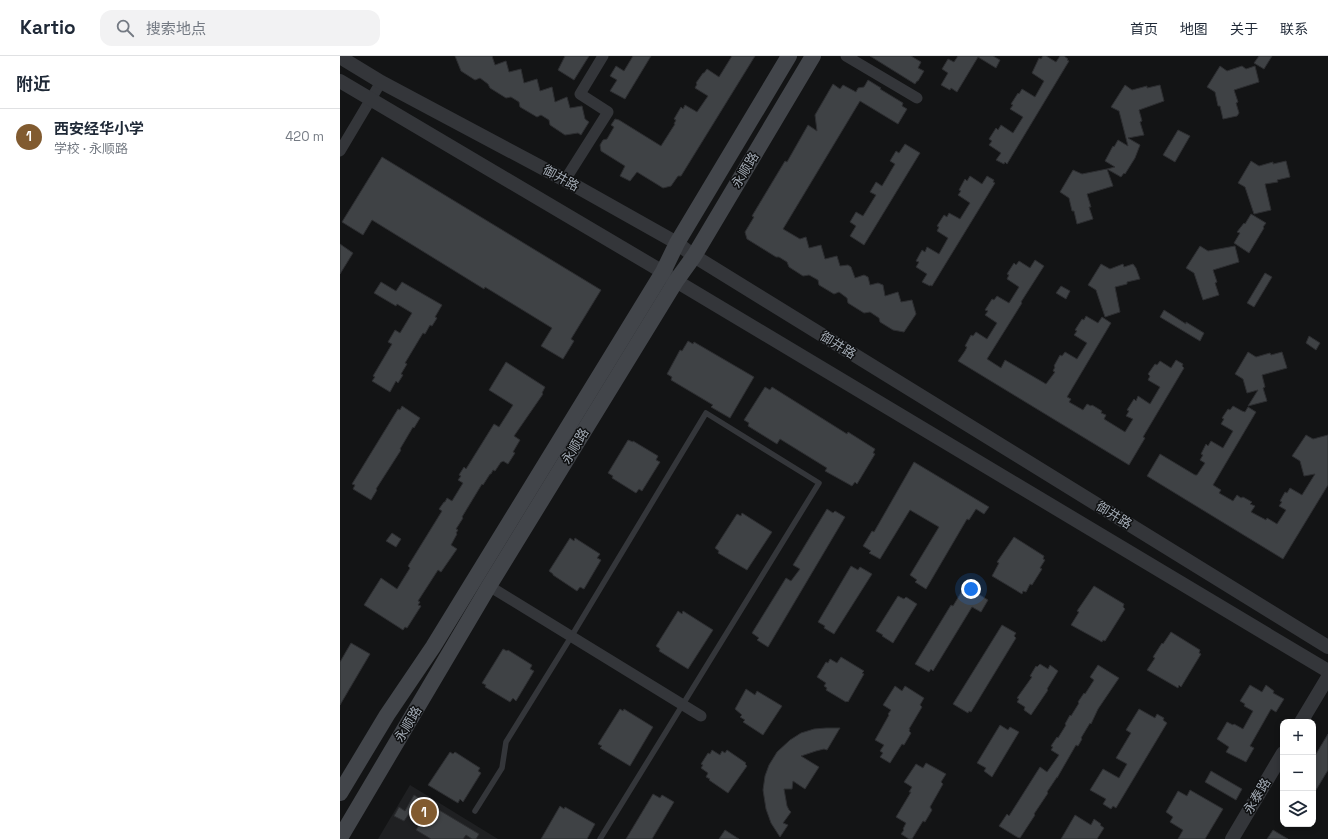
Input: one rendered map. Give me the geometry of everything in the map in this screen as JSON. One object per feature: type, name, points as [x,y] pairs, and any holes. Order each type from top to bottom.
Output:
[{"type":"main road","name":"永顺路","points":[[340,793],[387,715],[433,647],[663,272],[677,243],[788,56]]},
{"type":"main road","name":"永顺路","points":[[340,838],[489,586],[676,281],[694,256],[813,56]]},
{"type":"street","points":[[565,180],[608,112],[580,94],[603,56]]},
{"type":"street","points":[[846,56],[917,98]]},
{"type":"street","name":"御井路","points":[[340,57],[381,82],[565,180],[677,243],[694,256],[1328,647]]},
{"type":"street","name":"御井路","points":[[340,81],[663,272],[1328,671]]},
{"type":"street","points":[[340,151],[381,82]]},
{"type":"street","points":[[489,586],[701,716]]},
{"type":"street","points":[[1303,719],[1328,677]]},
{"type":"street","name":"永泰路","points":[[1232,839],[1282,755]]},
{"type":"lane","points":[[475,811],[502,768],[506,742],[706,413],[819,483],[684,705],[600,839]]},
{"type":"shaded area","points":[[410,785],[498,839],[378,839]]},
{"type":"building","points":[[455,56],[492,56],[495,65],[506,61],[509,72],[521,69],[524,83],[537,79],[540,91],[552,87],[555,102],[567,97],[570,108],[582,106],[585,119],[589,122],[581,135],[578,133],[565,135],[550,125],[549,120],[541,115],[537,117],[520,107],[519,102],[511,97],[506,98],[490,88],[488,84],[480,78],[475,80],[461,71]]},
{"type":"building","points":[[565,56],[589,56],[574,80],[558,70]]},
{"type":"building","points":[[633,56],[651,56],[625,99],[610,91],[617,80],[610,76],[616,66],[624,71]]},
{"type":"building","points":[[732,56],[755,56],[681,176],[678,176],[671,186],[663,188],[637,172],[630,181],[620,176],[625,166],[601,151],[600,145],[603,140],[607,139],[614,127],[611,125],[615,119],[661,146],[675,124],[676,120],[674,119],[681,107],[683,109],[685,105],[697,112],[708,96],[695,88],[696,83],[703,73],[707,69],[719,77]]},
{"type":"building","points":[[870,56],[911,56],[921,62],[918,68],[924,71],[915,84]]},
{"type":"building","points":[[958,56],[993,56],[1000,60],[996,68],[978,57],[957,92],[951,88],[950,90],[941,85],[948,73],[942,69],[948,59],[954,62]]},
{"type":"building","points":[[1043,56],[1046,56],[1056,62],[1060,56],[1064,56],[1069,61],[1007,164],[1005,162],[1004,164],[996,160],[1001,153],[989,145],[992,141],[989,139],[996,128],[998,130],[1001,125],[1013,133],[1023,117],[1010,109],[1013,105],[1011,104],[1022,89],[1035,97],[1044,81],[1032,73],[1039,58],[1041,59]]},
{"type":"building","points":[[1259,56],[1272,56],[1264,69],[1254,63]]},
{"type":"building","points":[[1220,66],[1227,71],[1242,66],[1246,69],[1255,66],[1259,82],[1234,90],[1238,102],[1236,103],[1239,113],[1237,116],[1223,119],[1215,92],[1207,87]]},
{"type":"building","points":[[868,80],[903,103],[902,106],[907,109],[898,124],[860,101],[783,229],[800,239],[806,237],[809,248],[821,245],[825,259],[837,256],[840,266],[848,265],[851,267],[855,278],[864,275],[868,277],[870,285],[878,283],[883,285],[885,296],[898,292],[901,302],[912,300],[916,314],[904,332],[893,330],[880,322],[879,318],[870,312],[864,313],[848,303],[847,298],[839,292],[834,294],[819,285],[818,280],[809,275],[803,276],[789,267],[787,262],[747,239],[745,232],[754,217],[752,216],[785,161],[787,162],[808,125],[817,131],[815,115],[833,84],[840,89],[843,85],[856,92],[858,88],[864,87]]},
{"type":"building","points":[[1125,85],[1132,90],[1147,86],[1147,88],[1160,85],[1164,101],[1139,110],[1142,121],[1140,122],[1144,135],[1128,138],[1140,145],[1135,158],[1125,174],[1124,173],[1121,177],[1107,169],[1115,167],[1105,161],[1118,140],[1128,146],[1119,111],[1111,107]]},
{"type":"building","points":[[1178,130],[1190,136],[1175,162],[1163,155]]},
{"type":"building","points":[[905,144],[920,153],[864,245],[850,236],[856,226],[850,222],[856,212],[863,216],[876,195],[870,192],[876,182],[882,186],[895,164],[890,161],[896,151],[899,153]]},
{"type":"building","points":[[382,157],[601,290],[571,339],[574,341],[563,359],[541,346],[552,328],[485,287],[484,289],[372,220],[363,235],[342,222]]},
{"type":"building","points":[[1251,161],[1259,166],[1273,162],[1273,164],[1286,161],[1290,177],[1277,180],[1278,182],[1265,184],[1271,210],[1254,214],[1245,187],[1238,183]]},
{"type":"building","points":[[1107,169],[1113,186],[1087,194],[1093,219],[1077,224],[1069,198],[1060,192],[1073,170],[1082,174]]},
{"type":"building","points":[[970,176],[982,184],[987,176],[994,180],[993,182],[995,183],[932,286],[930,286],[922,282],[927,274],[916,267],[919,262],[916,261],[922,250],[925,252],[927,247],[939,254],[948,238],[937,231],[939,227],[937,226],[944,215],[947,217],[949,213],[960,219],[970,203],[958,195],[961,191],[959,190],[965,179],[967,181]]},
{"type":"building","points":[[1251,214],[1266,223],[1249,253],[1234,243],[1240,233],[1237,232],[1244,223],[1245,224]]},
{"type":"building","points":[[340,244],[353,253],[340,274]]},
{"type":"building","points":[[1200,246],[1208,251],[1235,246],[1239,262],[1213,270],[1219,295],[1203,300],[1194,273],[1186,268]]},
{"type":"building","points":[[1035,260],[1044,266],[987,359],[1001,368],[1005,360],[1046,384],[1055,372],[1053,371],[1054,366],[1060,355],[1062,356],[1065,352],[1077,359],[1087,343],[1074,335],[1077,331],[1075,330],[1082,319],[1084,320],[1086,316],[1098,323],[1102,317],[1111,323],[1067,397],[1071,399],[1069,402],[1083,410],[1087,404],[1092,405],[1102,411],[1101,413],[1106,415],[1104,419],[1125,432],[1133,419],[1126,416],[1129,411],[1127,410],[1134,399],[1136,401],[1138,396],[1150,404],[1160,387],[1148,380],[1150,376],[1148,374],[1155,364],[1157,365],[1160,361],[1171,368],[1176,360],[1183,364],[1182,366],[1184,368],[1143,437],[1145,438],[1129,465],[958,361],[967,347],[965,346],[971,335],[973,336],[976,332],[987,339],[997,323],[985,315],[988,311],[985,310],[992,299],[994,300],[997,296],[1009,303],[1019,287],[1007,279],[1009,275],[1007,274],[1014,263],[1016,265],[1019,261],[1030,268]]},
{"type":"building","points":[[1101,264],[1110,269],[1123,264],[1124,267],[1133,264],[1140,279],[1115,287],[1120,312],[1105,317],[1096,290],[1088,285]]},
{"type":"building","points":[[1265,273],[1272,277],[1254,307],[1247,303]]},
{"type":"building","points":[[381,282],[396,291],[402,282],[442,305],[432,326],[430,325],[425,334],[423,333],[405,363],[407,364],[401,374],[403,375],[398,383],[396,381],[390,392],[372,381],[375,377],[373,376],[392,344],[388,342],[395,330],[400,333],[412,313],[397,304],[396,306],[374,293]]},
{"type":"building","points":[[1061,286],[1070,291],[1066,299],[1056,293]]},
{"type":"building","points":[[1164,310],[1204,333],[1200,341],[1160,317]]},
{"type":"building","points":[[1309,336],[1320,343],[1316,350],[1306,343]]},
{"type":"building","points":[[688,341],[693,344],[694,342],[754,377],[730,418],[711,407],[713,405],[671,380],[672,377],[667,374],[680,350],[682,351]]},
{"type":"building","points":[[1248,352],[1256,357],[1270,353],[1271,355],[1282,352],[1287,368],[1262,375],[1265,387],[1263,388],[1267,401],[1248,406],[1258,390],[1247,393],[1243,379],[1235,374]]},
{"type":"building","points":[[506,362],[545,387],[542,393],[543,394],[514,436],[520,440],[513,452],[515,453],[508,464],[503,461],[495,471],[493,470],[483,485],[482,484],[462,517],[463,518],[456,529],[458,530],[456,533],[457,534],[451,545],[457,549],[441,572],[438,570],[418,601],[420,602],[418,605],[421,606],[407,628],[405,627],[403,630],[364,605],[381,578],[397,589],[410,568],[408,566],[442,511],[439,509],[447,498],[452,501],[463,483],[458,480],[464,467],[466,469],[494,424],[499,427],[513,405],[489,390]]},
{"type":"building","points":[[765,387],[770,390],[772,387],[847,434],[848,432],[875,449],[873,453],[875,454],[857,484],[855,482],[852,486],[825,471],[827,468],[780,439],[777,444],[748,426],[749,423],[744,420]]},
{"type":"building","points":[[402,406],[420,418],[414,428],[413,427],[371,500],[353,489],[355,485],[352,484],[398,409],[400,410]]},
{"type":"building","points":[[1233,406],[1245,412],[1248,407],[1256,412],[1213,485],[1221,490],[1219,493],[1233,501],[1237,495],[1252,502],[1250,504],[1255,506],[1251,512],[1266,520],[1267,518],[1277,524],[1286,510],[1279,506],[1285,492],[1287,493],[1290,488],[1302,495],[1315,474],[1304,476],[1300,461],[1292,456],[1306,435],[1313,439],[1328,435],[1328,485],[1283,559],[1147,476],[1160,454],[1197,475],[1205,463],[1200,460],[1206,444],[1208,446],[1211,441],[1223,448],[1233,431],[1221,424],[1224,419],[1222,418],[1228,409],[1230,410]]},
{"type":"building","points":[[628,440],[633,441],[658,456],[656,460],[660,462],[642,491],[639,489],[636,493],[612,478],[613,476],[608,473]]},
{"type":"building","points":[[914,462],[989,507],[984,514],[976,509],[969,520],[967,519],[926,589],[915,582],[917,580],[910,575],[939,527],[910,510],[880,559],[869,553],[871,551],[863,546],[872,531],[874,532]]},
{"type":"building","points":[[827,509],[833,513],[835,511],[845,517],[768,647],[757,640],[759,638],[752,633],[786,578],[791,581],[800,569],[793,565]]},
{"type":"building","points":[[742,513],[772,532],[747,570],[718,553],[719,551],[715,548],[737,514],[741,516]]},
{"type":"building","points":[[392,533],[401,539],[396,547],[386,541]]},
{"type":"building","points":[[1014,537],[1044,556],[1043,559],[1045,560],[1040,568],[1042,569],[1032,585],[1030,584],[1026,592],[1023,591],[1022,594],[992,576],[999,563],[997,562]]},
{"type":"building","points":[[570,538],[574,541],[575,538],[600,554],[597,558],[601,560],[584,589],[580,587],[577,591],[549,571]]},
{"type":"building","points":[[851,566],[858,570],[860,567],[872,574],[834,634],[818,622]]},
{"type":"building","points":[[965,586],[988,600],[981,612],[972,607],[933,671],[931,669],[929,672],[915,664],[951,605],[953,606]]},
{"type":"building","points":[[1094,586],[1124,604],[1123,607],[1125,609],[1105,641],[1103,640],[1102,642],[1071,625],[1079,612],[1077,611]]},
{"type":"building","points":[[898,596],[904,599],[906,597],[917,604],[893,643],[876,631]]},
{"type":"building","points":[[678,611],[682,614],[683,611],[713,630],[688,669],[659,651],[660,649],[656,646]]},
{"type":"building","points":[[1002,625],[1016,633],[1014,636],[1016,638],[971,712],[969,711],[968,713],[953,704]]},
{"type":"building","points":[[1171,632],[1200,650],[1199,653],[1201,654],[1181,687],[1179,685],[1178,688],[1147,670],[1155,658],[1153,657]]},
{"type":"building","points":[[351,643],[370,654],[340,705],[340,662]]},
{"type":"building","points":[[503,649],[508,650],[532,665],[530,669],[534,671],[516,701],[513,698],[510,702],[485,687],[486,685],[482,683]]},
{"type":"building","points":[[841,657],[864,671],[862,673],[864,674],[848,702],[826,690],[827,688],[824,686],[826,683],[817,677],[826,662],[828,663],[830,659],[837,663]]},
{"type":"building","points":[[1040,664],[1048,669],[1050,665],[1058,671],[1047,689],[1048,690],[1031,715],[1024,710],[1025,707],[1017,702],[1019,699],[1017,698],[1032,677],[1030,676],[1036,666],[1037,667]]},
{"type":"building","points":[[1098,665],[1119,678],[1098,709],[1078,746],[1076,745],[1047,792],[1048,793],[1034,814],[1035,815],[1020,838],[1017,837],[999,826],[1007,814],[1009,816],[1040,767],[1047,772],[1059,755],[1051,750],[1053,747],[1051,746],[1057,737],[1058,738],[1070,715],[1071,716],[1079,703],[1078,702],[1094,680],[1090,677]]},
{"type":"building","points":[[1250,685],[1262,692],[1266,685],[1274,691],[1273,693],[1284,699],[1276,712],[1271,709],[1250,746],[1254,748],[1246,762],[1226,752],[1229,747],[1217,739],[1227,722],[1243,729],[1253,711],[1244,706],[1245,704],[1240,701]]},
{"type":"building","points":[[895,686],[902,691],[905,686],[924,698],[920,705],[922,707],[909,729],[911,733],[890,763],[880,757],[883,753],[880,751],[884,745],[875,740],[891,710],[883,705]]},
{"type":"building","points":[[746,689],[755,695],[757,691],[782,706],[763,735],[743,722],[745,720],[740,717],[742,715],[735,709]]},
{"type":"building","points":[[620,709],[623,711],[624,709],[653,727],[630,766],[600,748],[602,746],[598,744]]},
{"type":"building","points":[[1139,709],[1155,718],[1157,714],[1164,718],[1163,720],[1167,723],[1116,808],[1113,806],[1111,809],[1103,804],[1106,799],[1090,790],[1103,769],[1119,778],[1127,764],[1116,758],[1131,733],[1126,730]]},
{"type":"building","points":[[1000,725],[1008,730],[1010,727],[1019,732],[992,777],[984,771],[986,768],[977,763]]},
{"type":"building","points":[[840,728],[827,750],[824,749],[801,756],[819,767],[805,789],[793,781],[792,789],[784,789],[787,806],[791,812],[783,823],[788,825],[780,837],[771,823],[766,809],[763,790],[765,776],[769,765],[777,752],[790,740],[801,733],[814,729]]},
{"type":"building","points":[[1328,734],[1328,770],[1316,790],[1316,755]]},
{"type":"building","points":[[712,750],[720,755],[722,751],[725,753],[727,750],[746,763],[745,764],[747,766],[728,793],[709,780],[710,779],[706,777],[708,773],[701,768],[703,765],[701,764],[708,753],[710,754]]},
{"type":"building","points":[[450,752],[453,754],[455,752],[480,768],[478,771],[481,773],[463,802],[460,799],[458,803],[428,785]]},
{"type":"building","points":[[926,763],[946,774],[941,782],[943,784],[930,807],[932,810],[912,839],[909,839],[901,834],[906,823],[896,817],[911,792],[909,792],[912,787],[904,782],[916,764],[923,768]]},
{"type":"building","points":[[1211,771],[1242,789],[1236,800],[1205,782]]},
{"type":"building","points":[[1190,790],[1223,809],[1205,839],[1178,839],[1183,830],[1170,822],[1173,817],[1166,812],[1178,791],[1187,796]]},
{"type":"building","points":[[653,794],[660,798],[662,795],[674,802],[652,839],[626,839]]},
{"type":"building","points":[[414,795],[479,834],[476,839],[472,839],[466,835],[463,839],[431,839],[416,830],[421,822],[409,814],[404,821],[394,816],[399,807],[405,811]]},
{"type":"building","points":[[560,806],[564,809],[565,807],[595,824],[587,839],[541,839]]},
{"type":"building","points":[[1075,815],[1091,825],[1094,819],[1101,824],[1100,825],[1104,828],[1097,839],[1061,839]]},
{"type":"building","points":[[725,830],[739,839],[719,839]]},
{"type":"building","points":[[1273,830],[1288,839],[1267,839]]},
{"type":"place","name":"西安经华小学","points":[[424,812]]}]
